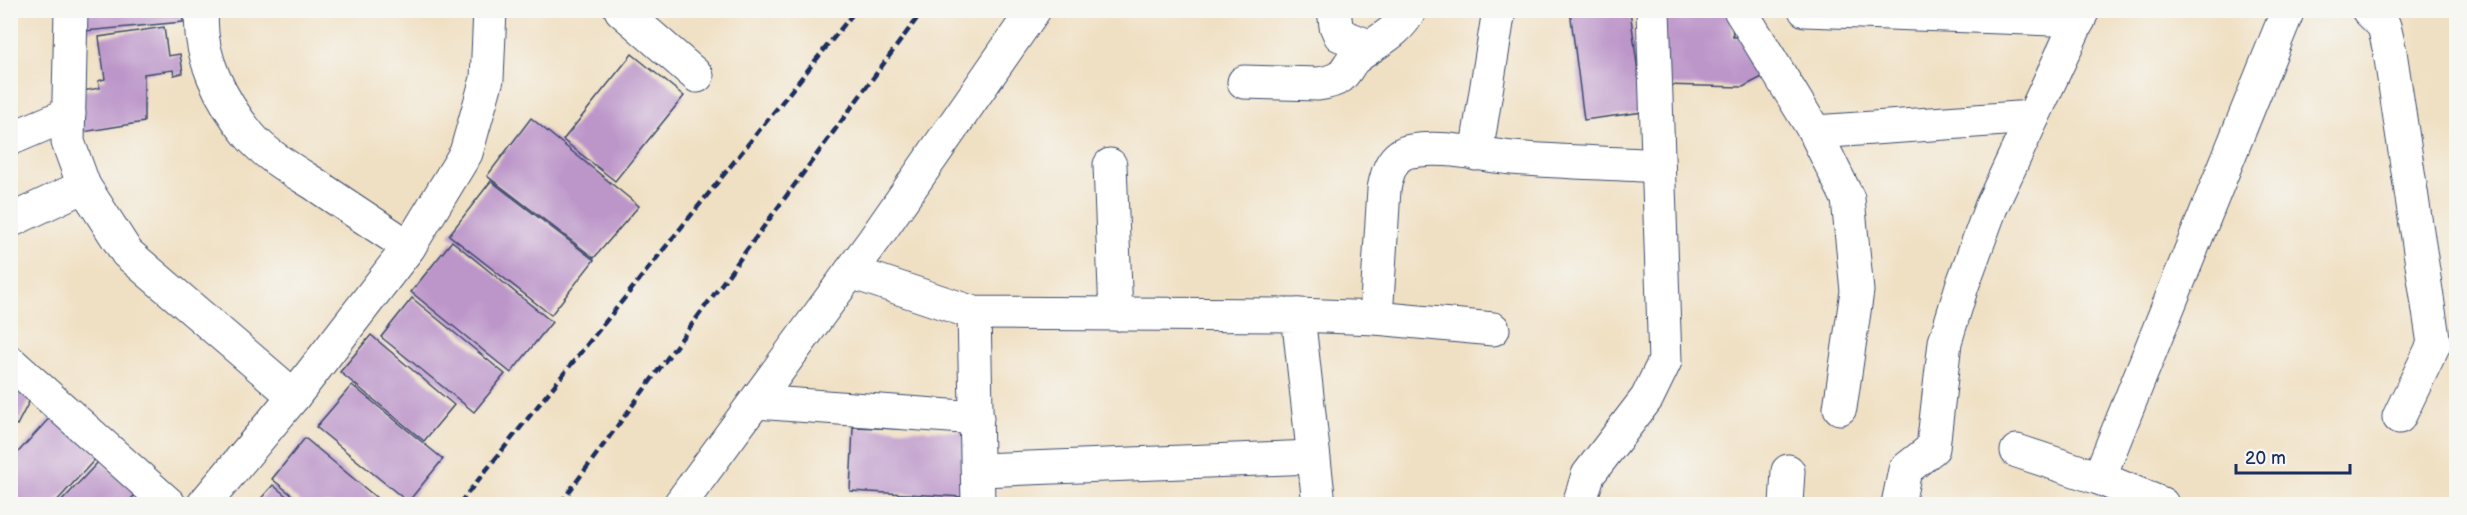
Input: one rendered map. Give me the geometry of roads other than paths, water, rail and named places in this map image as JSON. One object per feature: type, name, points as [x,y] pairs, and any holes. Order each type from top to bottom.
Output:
[{"type":"street","points":[[71,10],[68,142],[84,186],[126,253],[294,396]]},
{"type":"street","points":[[202,10],[200,29],[209,68],[230,108],[251,138],[290,168],[409,247]]},
{"type":"street","points":[[204,504],[294,396],[409,247],[466,153],[487,79],[490,10]]},
{"type":"street","points":[[621,10],[697,76]]},
{"type":"street","points":[[680,504],[851,272],[1034,10]]},
{"type":"street","points":[[1334,10],[1340,35],[1369,46]]},
{"type":"street","points":[[1244,82],[1318,84],[1341,76],[1352,61],[1369,46],[1400,27],[1410,10]]},
{"type":"street","points":[[1476,154],[1499,10]]},
{"type":"street","points":[[1579,504],[1588,476],[1647,398],[1665,360],[1653,10]]},
{"type":"street","points":[[1740,10],[1815,132],[1848,199],[1857,291],[1840,408]]},
{"type":"street","points":[[1805,10],[2081,15],[1991,207],[1962,286],[1945,342],[1933,448],[1905,470],[1898,504]]},
{"type":"street","points":[[2100,478],[2288,10]]},
{"type":"street","points":[[2368,10],[2384,26],[2390,52],[2434,344],[2399,417]]},
{"type":"street","points":[[10,139],[69,114]]},
{"type":"street","points":[[1815,132],[2033,117]]},
{"type":"street","points":[[1376,318],[1387,171],[1398,157],[1410,151],[1439,150],[1658,166]]},
{"type":"street","points":[[1110,165],[1116,314]]},
{"type":"street","points":[[10,221],[84,186]]},
{"type":"street","points":[[851,272],[974,313],[1298,315],[1376,318],[1493,329]]},
{"type":"street","points":[[974,313],[978,504]]},
{"type":"street","points":[[1298,315],[1319,504]]},
{"type":"street","points":[[10,362],[169,504]]},
{"type":"street","points":[[756,402],[977,418]]},
{"type":"street","points":[[2017,451],[2100,478],[2162,504]]},
{"type":"street","points":[[979,470],[1312,457]]},
{"type":"street","points":[[1786,504],[1788,471]]},
{"type":"railway","points":[[459,504],[856,10]]},
{"type":"railway","points":[[560,504],[923,10]]}]
